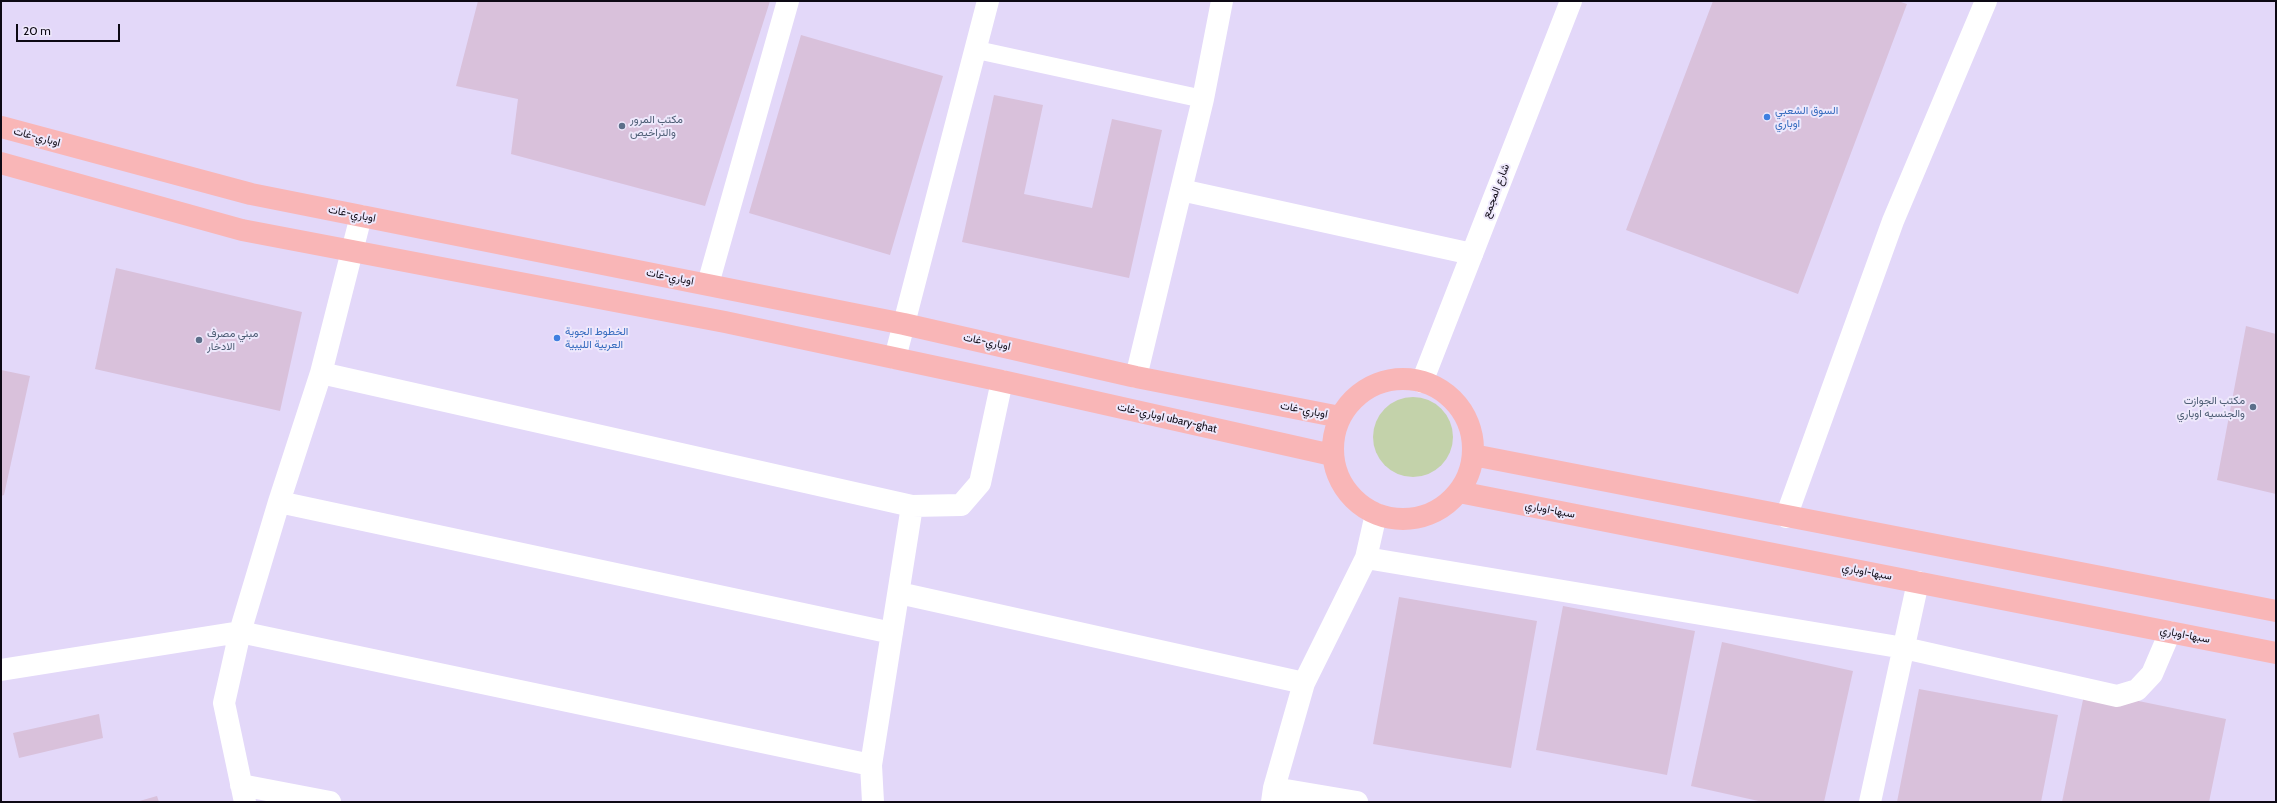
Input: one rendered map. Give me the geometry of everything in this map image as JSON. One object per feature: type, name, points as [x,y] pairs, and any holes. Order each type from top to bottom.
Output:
[{"type":"highway","name":"اوباري-غات","points":[[1,127],[251,194],[904,324],[1136,377],[1340,417]]},
{"type":"highway","points":[[1,163],[242,230],[725,322],[1002,381]]},
{"type":"highway","points":[[1398,379],[1422,382],[1444,392],[1461,410],[1471,431],[1473,455],[1468,474],[1459,492],[1442,507],[1421,517],[1399,519],[1376,514],[1360,504],[1346,491],[1337,474],[1332,455],[1334,435],[1340,417],[1354,398],[1375,385],[1398,379]]},
{"type":"highway","name":"اوباري-غات ubary-ghat","points":[[1002,381],[1332,455]]},
{"type":"highway","points":[[1473,455],[2276,611]]},
{"type":"highway","name":"سبها-اوباري","points":[[1459,492],[2276,653]]},
{"type":"street","points":[[708,284],[788,1]]},
{"type":"street","points":[[895,358],[977,50],[988,1]]},
{"type":"street","points":[[1136,377],[1203,98],[1222,1]]},
{"type":"street","name":"شارع المجمع","points":[[1422,382],[1571,1]]},
{"type":"street","points":[[1786,517],[1893,221],[1986,1]]},
{"type":"street","points":[[1181,190],[1472,254]]},
{"type":"street","points":[[330,802],[243,794],[224,703],[240,632],[279,502],[321,373],[361,216]]},
{"type":"street","points":[[321,373],[912,506],[961,505],[980,483],[1002,381]]},
{"type":"street","points":[[279,502],[892,633]]},
{"type":"street","points":[[873,802],[871,765],[912,506]]},
{"type":"street","points":[[1357,802],[1273,795],[1304,682],[1366,558],[1376,514]]},
{"type":"street","points":[[1366,558],[1904,648],[2117,696],[2137,690],[2152,674],[2170,632]]},
{"type":"street","points":[[1870,802],[1918,582]]},
{"type":"street","points":[[899,593],[1304,682]]},
{"type":"street","points":[[1,670],[240,632],[871,765]]},
{"type":"lane","points":[[977,50],[1203,98]]},
{"type":"green space","points":[[1413,397],[1428,400],[1441,409],[1450,422],[1453,437],[1450,452],[1441,465],[1428,474],[1413,477],[1398,474],[1385,465],[1376,452],[1373,437],[1376,422],[1385,409],[1398,400]]},
{"type":"building","name":"مكتب المرور والتراخيص","points":[[478,1],[770,1],[705,206],[511,154],[518,99],[456,86]]},
{"type":"building","name":"السوق الشعبي اوباري","points":[[1713,1],[1898,1],[1907,4],[1798,294],[1626,230]]},
{"type":"building","points":[[801,35],[943,76],[890,255],[749,213]]},
{"type":"building","points":[[994,95],[1043,105],[1024,194],[1092,208],[1112,119],[1162,130],[1129,278],[962,242]]},
{"type":"building","name":"مبني مصرف الادخار","points":[[116,268],[302,312],[280,411],[95,369]]},
{"type":"building","name":"مكتب الجوازت والجنسيه اوباري","points":[[2246,326],[2276,334],[2276,494],[2217,480]]},
{"type":"building","points":[[1,370],[30,376],[4,495],[1,496]]},
{"type":"building","points":[[1399,597],[1537,621],[1511,768],[1373,744]]},
{"type":"building","points":[[1563,606],[1695,631],[1667,775],[1536,750]]},
{"type":"building","points":[[1722,642],[1853,671],[1824,802],[1763,802],[1691,786]]},
{"type":"building","points":[[1919,689],[2058,715],[2041,802],[1897,802]]},
{"type":"building","points":[[2085,690],[2226,719],[2209,802],[2062,802]]},
{"type":"building","points":[[99,714],[103,738],[19,758],[13,733]]},
{"type":"building","points":[[157,796],[159,802],[136,802]]},
{"type":"place","name":"السوق الشعبي اوباري","points":[[1767,117]]},
{"type":"place","name":"مكتب المرور والتراخيص","points":[[622,126]]},
{"type":"place","name":"الخطوط الجوية العربية الليبية","points":[[557,338]]},
{"type":"place","name":"مبني مصرف الادخار","points":[[199,340]]},
{"type":"place","name":"مكتب الجوازت والجنسيه اوباري","points":[[2253,407]]}]
